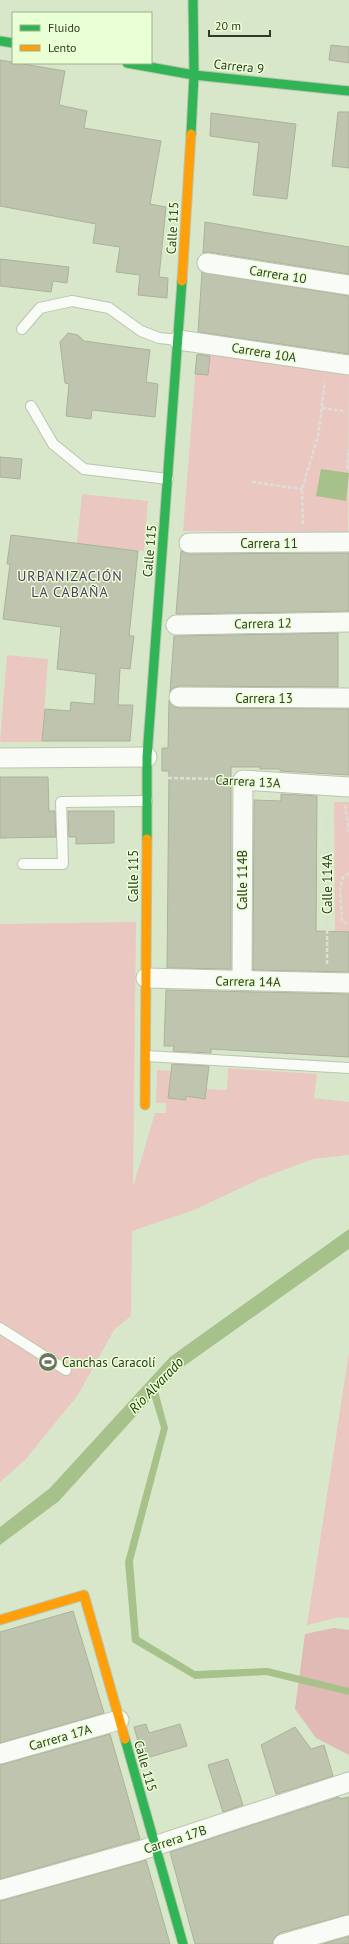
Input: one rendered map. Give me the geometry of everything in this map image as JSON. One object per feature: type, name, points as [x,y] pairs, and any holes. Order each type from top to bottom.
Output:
[{"type":"street","name":"Calle 115","points":[[145,1105],[147,757],[179,340],[194,75],[193,0]]},
{"type":"street","points":[[0,41],[12,43]]},
{"type":"street","name":"Carrera 9","points":[[133,64],[194,75],[349,91]]},
{"type":"street","name":"Carrera 10","points":[[206,263],[349,285]]},
{"type":"street","name":"Carrera 10A","points":[[179,340],[349,365]]},
{"type":"street","name":"Carrera 11","points":[[188,543],[349,542]]},
{"type":"street","name":"Carrera 12","points":[[176,625],[349,622]]},
{"type":"street","name":"Carrera 13","points":[[179,698],[348,696]]},
{"type":"street","points":[[0,758],[147,757]]},
{"type":"street","name":"Carrera 13A","points":[[243,780],[340,787]]},
{"type":"street","name":"Calle 114B","points":[[242,980],[243,780]]},
{"type":"street","name":"Carrera 14A","points":[[146,978],[349,983]]},
{"type":"street","name":"Calle 115","points":[[0,1620],[84,1595],[183,1944]]},
{"type":"street","name":"Carrera 17A","points":[[0,1754],[119,1720]]},
{"type":"street","name":"Carrera 17B","points":[[0,1890],[155,1845],[349,1782]]},
{"type":"street","points":[[283,1944],[349,1925]]},
{"type":"lane","points":[[22,329],[40,308],[72,301],[109,308],[141,331],[159,338],[179,340]]},
{"type":"lane","points":[[31,406],[54,444],[84,469],[168,479]]},
{"type":"lane","points":[[23,864],[63,864],[60,802],[146,801]]},
{"type":"lane","points":[[146,1056],[349,1068]]},
{"type":"lane","points":[[0,1328],[66,1370]]},
{"type":"path","points":[[303,542],[302,490],[318,436],[327,362]]},
{"type":"path","points":[[322,408],[343,411]]},
{"type":"path","points":[[347,469],[349,448]]},
{"type":"path","points":[[252,482],[302,490]]},
{"type":"path","name":"Carrera 13A","points":[[147,778],[243,780]]},
{"type":"path","points":[[340,787],[349,832]]},
{"type":"path","name":"Calle 114A","points":[[327,982],[340,787]]},
{"type":"path","points":[[349,872],[343,876],[340,888],[342,922],[349,923]]},
{"type":"shaded area","points":[[211,352],[349,372],[348,532],[183,531],[196,364],[202,364],[203,358],[210,359]]},
{"type":"shaded area","points":[[82,494],[148,501],[144,551],[77,543]]},
{"type":"shaded area","points":[[7,655],[48,659],[42,742],[0,742]]},
{"type":"shaded area","points":[[334,802],[349,802],[349,932],[335,932]]},
{"type":"shaded area","points":[[136,922],[133,1187],[155,1113],[166,1113],[166,1103],[156,1103],[157,1070],[171,1071],[168,1098],[186,1100],[187,1096],[205,1099],[206,1089],[227,1090],[228,1068],[317,1074],[314,1098],[349,1102],[349,1155],[313,1159],[262,1178],[194,1210],[132,1231],[131,1316],[114,1330],[78,1395],[25,1460],[0,1482],[0,924]]},
{"type":"shaded area","points":[[349,1352],[349,1618],[340,1617],[307,1625]]},
{"type":"shaded area","points":[[334,1628],[349,1630],[349,1755],[316,1738],[295,1709],[305,1634]]},
{"type":"water","points":[[321,469],[349,473],[346,501],[316,496]]},
{"type":"water","name":"Río Alvarado","points":[[349,1229],[349,1249],[180,1369],[158,1391],[168,1428],[133,1561],[139,1637],[195,1671],[268,1668],[349,1688],[349,1695],[266,1675],[195,1679],[132,1642],[125,1562],[161,1428],[152,1398],[59,1501],[0,1545],[0,1527],[50,1488],[170,1357]]},
{"type":"building","points":[[331,45],[349,47],[349,63],[329,60]]},
{"type":"building","points":[[0,60],[12,62],[12,64],[24,64],[65,71],[59,105],[87,111],[84,128],[161,141],[150,204],[166,207],[159,277],[168,278],[167,298],[138,295],[140,275],[116,272],[120,247],[93,243],[96,224],[0,206]]},
{"type":"building","points":[[338,112],[349,112],[349,168],[332,166]]},
{"type":"building","points":[[211,113],[296,124],[287,199],[253,195],[259,143],[210,136]]},
{"type":"building","points":[[205,222],[349,247],[349,274],[209,252],[203,253]]},
{"type":"building","points":[[0,259],[69,267],[67,283],[53,281],[51,292],[0,286]]},
{"type":"building","points":[[202,272],[349,296],[349,354],[198,332]]},
{"type":"building","points":[[68,333],[78,335],[84,341],[150,350],[146,382],[158,384],[155,417],[92,410],[91,419],[66,416],[69,384],[65,383],[60,342]]},
{"type":"building","points":[[197,354],[210,356],[208,375],[195,374]]},
{"type":"building","points":[[0,457],[22,459],[20,479],[0,477]]},
{"type":"building","points":[[11,535],[138,551],[129,636],[134,636],[130,669],[120,668],[118,705],[133,705],[130,741],[42,741],[45,709],[70,711],[71,702],[94,704],[96,674],[57,669],[61,627],[3,619],[10,564],[7,564]]},
{"type":"building","points":[[181,551],[189,554],[349,553],[349,611],[176,614]]},
{"type":"building","points":[[338,633],[338,687],[179,686],[173,688],[170,692],[174,636]]},
{"type":"building","points":[[169,700],[173,706],[179,708],[349,709],[349,775],[280,771],[280,769],[260,769],[260,767],[231,767],[231,969],[167,968],[169,771],[162,771],[162,748],[168,748]]},
{"type":"building","points":[[0,777],[48,777],[49,811],[55,811],[56,837],[0,838]]},
{"type":"building","points":[[281,794],[317,796],[316,931],[349,932],[349,972],[253,970],[254,800],[281,801]]},
{"type":"building","points":[[68,811],[114,811],[114,843],[76,844],[76,837],[69,837]]},
{"type":"building","points":[[166,990],[349,994],[349,1057],[211,1049],[211,1053],[173,1051],[174,1046],[164,1046]]},
{"type":"building","points":[[172,1064],[209,1066],[205,1099],[186,1096],[186,1100],[168,1098]]},
{"type":"building","points":[[73,1611],[104,1713],[0,1743],[0,1632]]},
{"type":"building","points":[[146,1724],[149,1733],[180,1724],[187,1746],[143,1759],[134,1727]]},
{"type":"building","points":[[295,1727],[311,1749],[324,1745],[333,1776],[276,1794],[261,1745]]},
{"type":"building","points":[[110,1734],[140,1839],[0,1879],[0,1765]]},
{"type":"building","points":[[228,1759],[243,1805],[223,1812],[208,1765]]},
{"type":"building","points":[[339,1797],[340,1799],[349,1797],[349,1914],[280,1933],[275,1937],[272,1944],[195,1944],[170,1852]]},
{"type":"building","points":[[146,1860],[170,1944],[0,1944],[0,1901]]},
{"type":"building","points":[[349,1936],[349,1944],[323,1944]]},
{"type":"traffic: fast","points":[[191,134],[194,75],[193,0]]},
{"type":"traffic: fast","points":[[0,41],[12,43]]},
{"type":"traffic: fast","points":[[133,64],[194,75],[349,91]]},
{"type":"traffic: fast","points":[[147,839],[147,757],[182,281]]},
{"type":"traffic: fast","points":[[125,1739],[183,1944]]},
{"type":"traffic: slow","points":[[182,281],[191,134]]},
{"type":"traffic: slow","points":[[145,1105],[147,839]]},
{"type":"traffic: slow","points":[[0,1620],[84,1595],[125,1739]]},
{"type":"place","name":"Canchas Caracolí","points":[[48,1362]]},
{"type":"district","name":"URBANIZACIÓN LA CABAÑA","points":[[70,584]]}]
